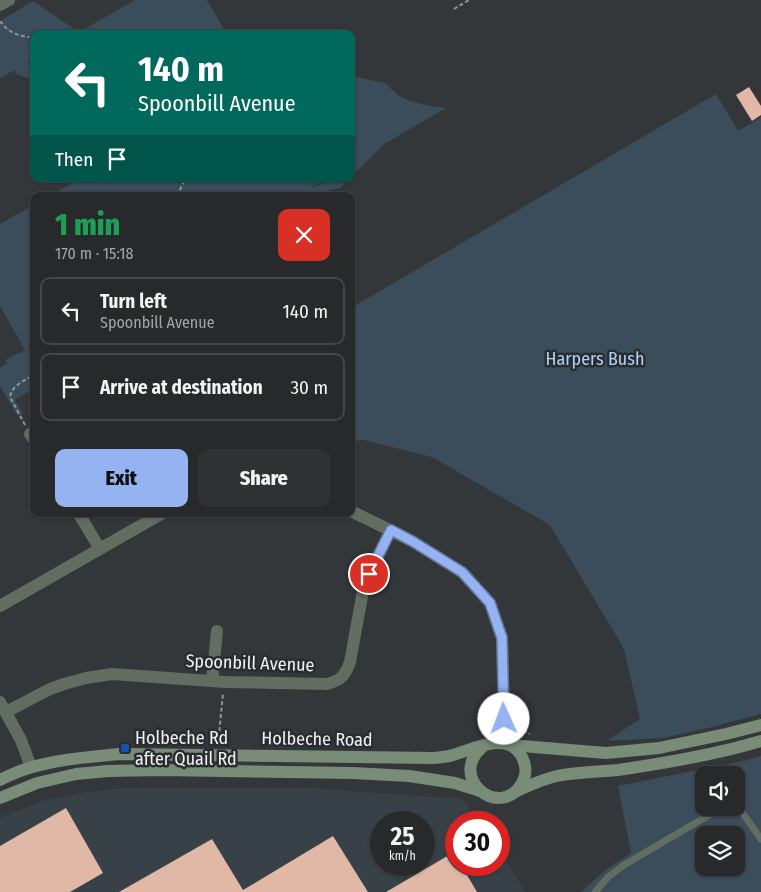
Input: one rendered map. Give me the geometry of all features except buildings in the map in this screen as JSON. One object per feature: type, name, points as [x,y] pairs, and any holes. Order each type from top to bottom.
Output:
[{"type":"street","points":[[0,5],[9,0]]},
{"type":"street","points":[[355,513],[412,541],[462,572],[490,603],[502,638],[506,744]]},
{"type":"street","points":[[81,517],[100,549]]},
{"type":"street","points":[[0,606],[156,517]]},
{"type":"street","name":"Spoonbill Avenue","points":[[3,707],[79,680],[112,674],[218,681],[327,684],[335,682],[347,671],[363,591],[369,574],[391,530]]},
{"type":"street","points":[[217,631],[218,681]]},
{"type":"street","points":[[3,707],[21,740],[31,767]]},
{"type":"street","points":[[761,725],[659,748],[619,752],[592,752],[494,742],[485,745],[478,751],[470,767],[474,784],[487,796],[496,798],[505,797],[541,780],[556,776],[618,770],[692,758],[761,741]]},
{"type":"street","points":[[506,744],[516,749],[525,763],[524,780],[514,793]]},
{"type":"street","name":"Holbeche Road","points":[[0,780],[31,767],[73,758],[119,754],[434,758],[453,755],[485,745]]},
{"type":"street","name":"Holbeche Road","points":[[0,798],[38,783],[69,776],[161,770],[353,773],[409,776],[455,783],[480,791]]},
{"type":"lane","points":[[595,892],[608,877],[624,865],[707,816]]},
{"type":"lane","points":[[745,816],[761,839]]},
{"type":"path","points":[[454,9],[469,0]]},
{"type":"path","points":[[0,23],[15,34],[30,37]]},
{"type":"path","points":[[30,378],[10,393],[10,397],[30,433]]},
{"type":"path","points":[[218,681],[218,745]]},
{"type":"path","points":[[504,719],[515,718],[531,736]]},
{"type":"shaded area","points":[[122,788],[311,788],[463,799],[471,811],[445,811],[445,876],[510,876],[510,868],[526,892],[0,892],[0,818],[46,800],[85,792]]},
{"type":"green space","points":[[135,0],[207,0],[225,30],[82,30]]},
{"type":"green space","points":[[33,1],[76,30],[30,30],[30,61],[27,63],[30,63],[30,79],[16,74],[15,70],[0,78],[0,21]]},
{"type":"green space","points":[[355,77],[385,83],[398,95],[409,101],[446,108],[384,144],[355,173]]},
{"type":"green space","name":"Harpers Bush","points":[[716,94],[738,131],[761,117],[761,714],[663,738],[607,741],[640,719],[624,649],[550,525],[432,457],[364,440],[355,441],[355,306]]},
{"type":"green space","points":[[75,182],[320,182],[310,188],[326,182],[346,182],[340,188],[320,192],[56,192]]},
{"type":"green space","points":[[30,207],[30,391],[15,400],[23,414],[18,416],[0,386],[0,368],[7,363],[5,360],[25,350],[0,306],[0,224]]},
{"type":"green space","points":[[761,756],[761,892],[581,892],[608,868],[631,853],[618,786],[695,771],[695,816],[745,816],[745,766],[718,766]]},
{"type":"place","name":"Holbeche Rd after Quail Rd","points":[[125,748]]},
{"type":"route","points":[[369,574],[391,530],[462,572],[490,603],[502,638],[504,719]]}]
